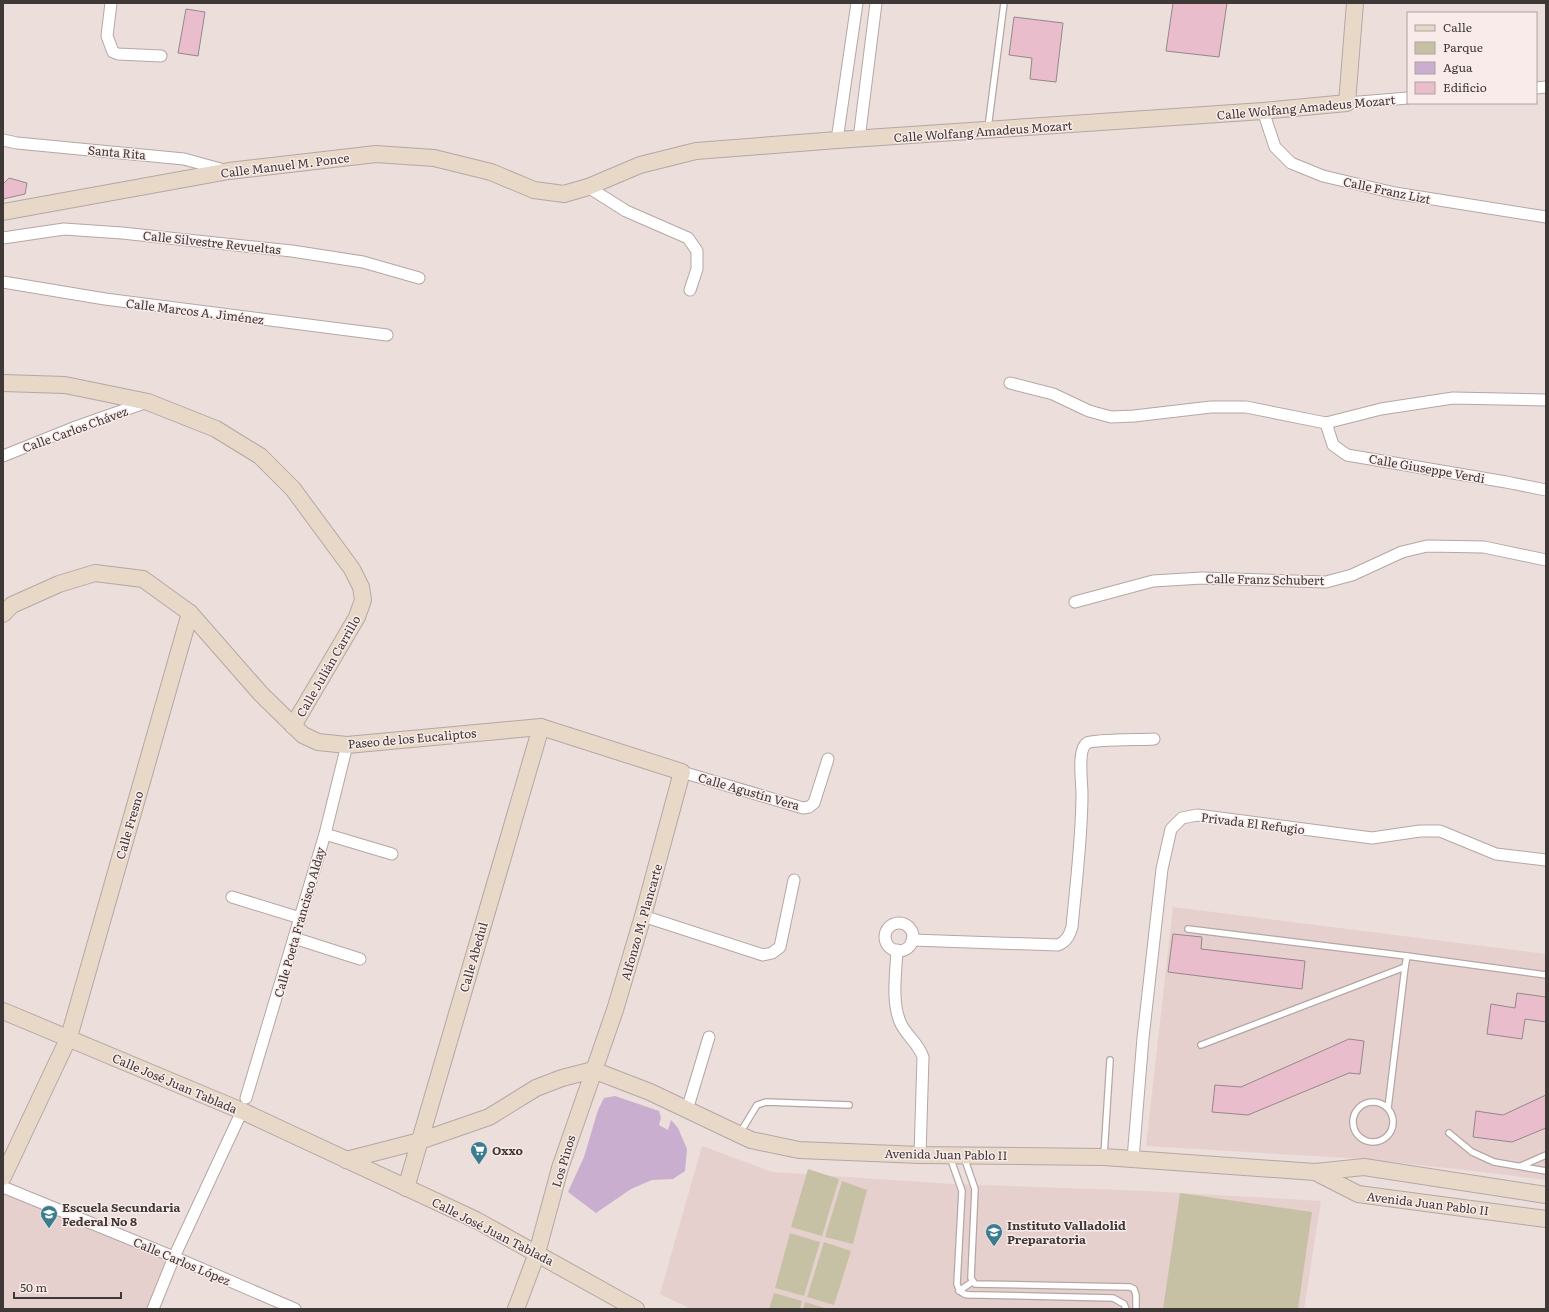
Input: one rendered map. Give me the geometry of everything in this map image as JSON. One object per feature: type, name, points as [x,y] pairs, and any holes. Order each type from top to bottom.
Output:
[{"type":"street","points":[[111,3],[106,36],[113,52],[118,54],[161,56]]},
{"type":"street","points":[[838,140],[857,3]]},
{"type":"street","points":[[858,139],[876,3]]},
{"type":"street","points":[[1347,103],[1355,3]]},
{"type":"street","name":"Calle Wolfang Amadeus Mozart","points":[[564,194],[588,187],[640,165],[696,151],[1263,111],[1407,98]]},
{"type":"street","name":"Calle Franz Lizt","points":[[1263,111],[1275,147],[1291,163],[1323,176],[1395,193],[1546,217]]},
{"type":"street","name":"Santa Rita","points":[[3,140],[17,143],[184,159],[229,171]]},
{"type":"street","name":"Calle Manuel M. Ponce","points":[[3,212],[229,171],[376,154],[434,158],[491,172],[534,190],[564,194]]},
{"type":"street","points":[[588,187],[626,211],[688,238],[697,251],[697,269],[690,290]]},
{"type":"street","name":"Calle Silvestre Revueltas","points":[[3,238],[64,229],[122,233],[292,251],[363,262],[419,278]]},
{"type":"street","name":"Calle Marcos A. Jiménez","points":[[3,282],[104,299],[387,335]]},
{"type":"street","name":"Calle Julián Carrillo","points":[[3,383],[65,385],[148,402],[216,430],[260,456],[293,489],[352,568],[361,587],[363,600],[357,616],[293,726]]},
{"type":"street","points":[[1010,383],[1053,394],[1089,411],[1111,417],[1134,416],[1211,406],[1246,406],[1326,423],[1381,409],[1454,398],[1546,400]]},
{"type":"street","name":"Calle Carlos Chávez","points":[[3,456],[73,428],[148,402]]},
{"type":"street","name":"Calle Giuseppe Verdi","points":[[1326,423],[1333,445],[1347,455],[1546,490]]},
{"type":"street","name":"Calle Franz Schubert","points":[[1075,602],[1153,581],[1202,578],[1326,582],[1352,575],[1402,552],[1427,546],[1484,548],[1546,560]]},
{"type":"street","name":"Paseo de los Eucaliptos","points":[[3,614],[12,605],[59,584],[95,574],[143,579],[190,614],[261,694],[303,736],[318,742],[347,745],[541,727],[682,772]]},
{"type":"street","name":"Calle Fresno","points":[[3,1177],[69,1037],[190,614]]},
{"type":"street","name":"Calle Abedul","points":[[406,1188],[541,727]]},
{"type":"street","points":[[912,940],[1058,944],[1064,942],[1069,936],[1072,927],[1079,852],[1082,793],[1082,748],[1087,743],[1099,741],[1154,739]]},
{"type":"street","name":"Calle Poeta Francisco Alday","points":[[153,1309],[174,1257],[244,1105],[325,834],[347,745]]},
{"type":"street","name":"Calle Agustín Vera","points":[[682,772],[802,808],[810,807],[814,803],[828,759]]},
{"type":"street","name":"Alfonzo M. Plancarte","points":[[593,1070],[615,1010],[644,916],[682,772]]},
{"type":"street","name":"Privada El Refugio","points":[[1133,1159],[1143,1038],[1162,869],[1171,829],[1182,818],[1197,815],[1372,838],[1420,831],[1440,832],[1496,854],[1546,860]]},
{"type":"street","points":[[325,834],[392,854]]},
{"type":"street","points":[[644,916],[763,955],[772,953],[780,947],[794,880]]},
{"type":"street","points":[[232,897],[300,918]]},
{"type":"street","points":[[892,924],[905,924],[911,930],[912,940],[908,947],[904,950],[890,948],[885,940],[886,931],[892,924]]},
{"type":"street","points":[[294,938],[360,959]]},
{"type":"street","points":[[897,950],[896,1008],[902,1024],[920,1048],[923,1057],[920,1154]]},
{"type":"street","name":"Calle José Juan Tablada","points":[[3,1011],[244,1105],[346,1160],[476,1220],[636,1309]]},
{"type":"street","points":[[687,1110],[709,1037]]},
{"type":"street","points":[[346,1160],[420,1141],[489,1117],[536,1088],[562,1078],[593,1070]]},
{"type":"street","name":"Avenida Juan Pablo II","points":[[593,1070],[622,1080],[750,1140],[799,1150],[956,1155],[1104,1157],[1316,1172],[1364,1167],[1546,1195]]},
{"type":"street","name":"Los Pinos","points":[[516,1309],[537,1253],[560,1168],[593,1070]]},
{"type":"street","name":"Avenida Juan Pablo II","points":[[1316,1172],[1358,1194],[1546,1219]]},
{"type":"street","name":"Calle Carlos López","points":[[3,1187],[174,1257],[295,1309]]},
{"type":"lane","points":[[988,130],[1004,3]]},
{"type":"lane","points":[[1188,929],[1546,975]]},
{"type":"lane","points":[[1388,1108],[1382,1105],[1370,1103],[1358,1109],[1354,1121],[1357,1134],[1368,1141],[1380,1141],[1386,1137],[1393,1126],[1393,1120],[1388,1108],[1407,956]]},
{"type":"lane","points":[[1202,1045],[1405,966]]},
{"type":"lane","points":[[1104,1157],[1110,1060]]},
{"type":"lane","points":[[739,1135],[758,1105],[766,1102],[849,1105]]},
{"type":"lane","points":[[1449,1133],[1472,1152],[1494,1162],[1546,1171]]},
{"type":"lane","points":[[956,1155],[975,1189],[972,1282]]},
{"type":"lane","points":[[956,1155],[962,1191],[957,1284],[959,1290],[964,1294],[980,1295],[1113,1298],[1124,1304],[1126,1309]]},
{"type":"lane","points":[[1520,1167],[1546,1155]]},
{"type":"lane","points":[[959,1290],[972,1282]]},
{"type":"lane","points":[[972,1282],[975,1284],[1130,1287],[1134,1289],[1136,1294],[1136,1309]]},
{"type":"shaded area","points":[[1173,907],[1546,954],[1546,1180],[1364,1159],[1146,1146]]},
{"type":"shaded area","name":"Instituto Valladolid Preparatoria","points":[[702,1146],[772,1172],[952,1184],[1147,1191],[1321,1201],[1304,1309],[691,1309],[660,1294]]},
{"type":"shaded area","name":"Escuela Secundaria Federal No 8","points":[[6,1193],[170,1259],[148,1309],[3,1309],[3,1198]]},
{"type":"green space","points":[[808,1169],[839,1179],[822,1236],[791,1227]]},
{"type":"green space","points":[[842,1181],[867,1190],[853,1244],[825,1237]]},
{"type":"green space","points":[[1180,1193],[1312,1212],[1298,1309],[1163,1309]]},
{"type":"green space","points":[[790,1233],[820,1242],[804,1296],[775,1288]]},
{"type":"green space","points":[[824,1242],[851,1251],[834,1305],[807,1297]]},
{"type":"green space","points":[[774,1293],[802,1301],[800,1309],[769,1309]]},
{"type":"green space","points":[[805,1302],[828,1309],[803,1309]]},
{"type":"water","points":[[615,1096],[659,1111],[661,1118],[659,1125],[668,1130],[671,1120],[678,1128],[687,1149],[685,1171],[673,1179],[652,1180],[631,1189],[596,1213],[568,1192],[584,1157],[598,1110],[604,1098]]},
{"type":"building","points":[[1173,3],[1227,3],[1219,57],[1166,51]]},
{"type":"building","points":[[186,9],[205,12],[198,56],[178,53]]},
{"type":"building","points":[[1014,17],[1063,23],[1056,82],[1030,79],[1032,58],[1009,55]]},
{"type":"building","points":[[9,178],[27,183],[25,194],[3,199],[3,184]]},
{"type":"building","points":[[1173,934],[1202,937],[1201,949],[1305,961],[1302,989],[1168,972]]},
{"type":"building","points":[[1517,993],[1546,997],[1546,1022],[1525,1019],[1522,1039],[1487,1034],[1491,1004],[1515,1008]]},
{"type":"building","points":[[1349,1039],[1364,1041],[1360,1074],[1349,1073],[1248,1115],[1212,1112],[1215,1085],[1241,1087]]},
{"type":"building","points":[[1546,1095],[1546,1128],[1512,1142],[1473,1137],[1476,1111],[1503,1115]]},
{"type":"place","name":"Oxxo","points":[[479,1165]]},
{"type":"place","name":"Escuela Secundaria Federal No 8","points":[[49,1229]]},
{"type":"place","name":"Instituto Valladolid Preparatoria","points":[[994,1247]]}]
